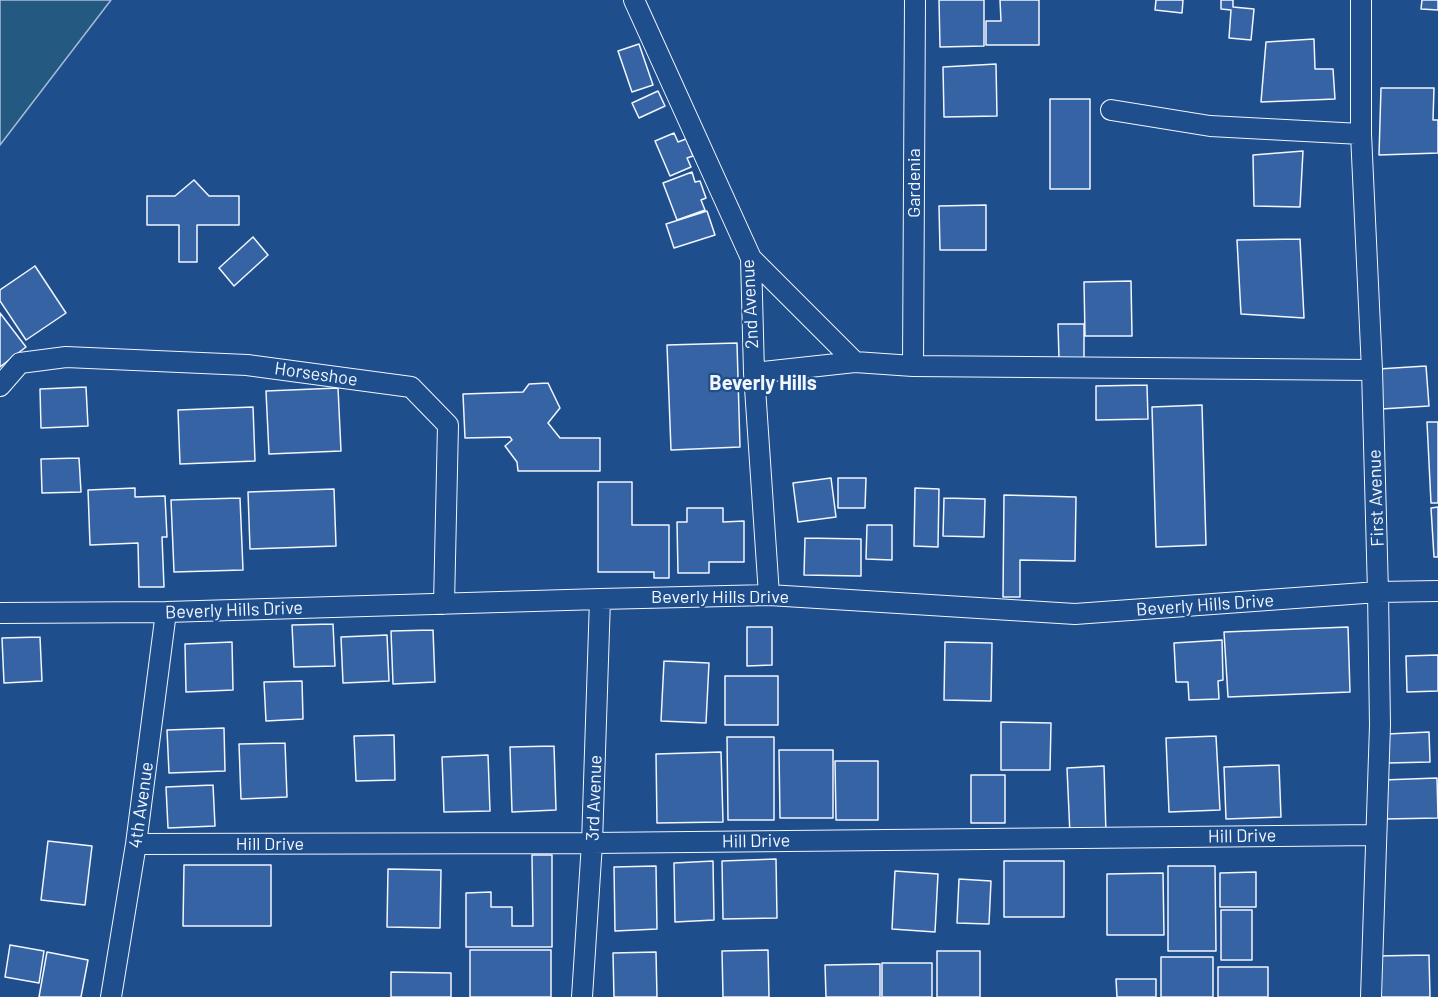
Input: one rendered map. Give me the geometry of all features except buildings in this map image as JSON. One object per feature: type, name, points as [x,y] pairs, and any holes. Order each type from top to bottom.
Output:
[{"type":"street","name":"2nd Avenue","points":[[634,0],[751,258],[754,373],[769,595]]},
{"type":"street","name":"Gardenia","points":[[913,366],[915,0]]},
{"type":"street","name":"First Avenue","points":[[1361,0],[1361,134],[1372,370],[1380,725],[1371,997]]},
{"type":"street","points":[[1111,110],[1210,126],[1361,134]]},
{"type":"street","points":[[751,258],[855,362]]},
{"type":"street","name":"Horseshoe","points":[[0,386],[20,363],[66,357],[247,365],[411,387],[448,425],[444,604]]},
{"type":"street","points":[[754,373],[855,362],[913,366],[1372,370]]},
{"type":"street","name":"Beverly Hills Drive","points":[[0,613],[166,612],[769,595],[1075,614],[1378,592],[1438,591]]},
{"type":"street","name":"3rd Avenue","points":[[582,997],[592,843],[600,599]]},
{"type":"street","name":"4th Avenue","points":[[111,997],[136,844],[166,612]]},
{"type":"street","name":"Hill Drive","points":[[136,844],[592,843],[1376,835]]},
{"type":"shaded area","points":[[0,0],[111,0],[0,145]]},
{"type":"district","name":"Beverly Hills","points":[[763,383]]}]
